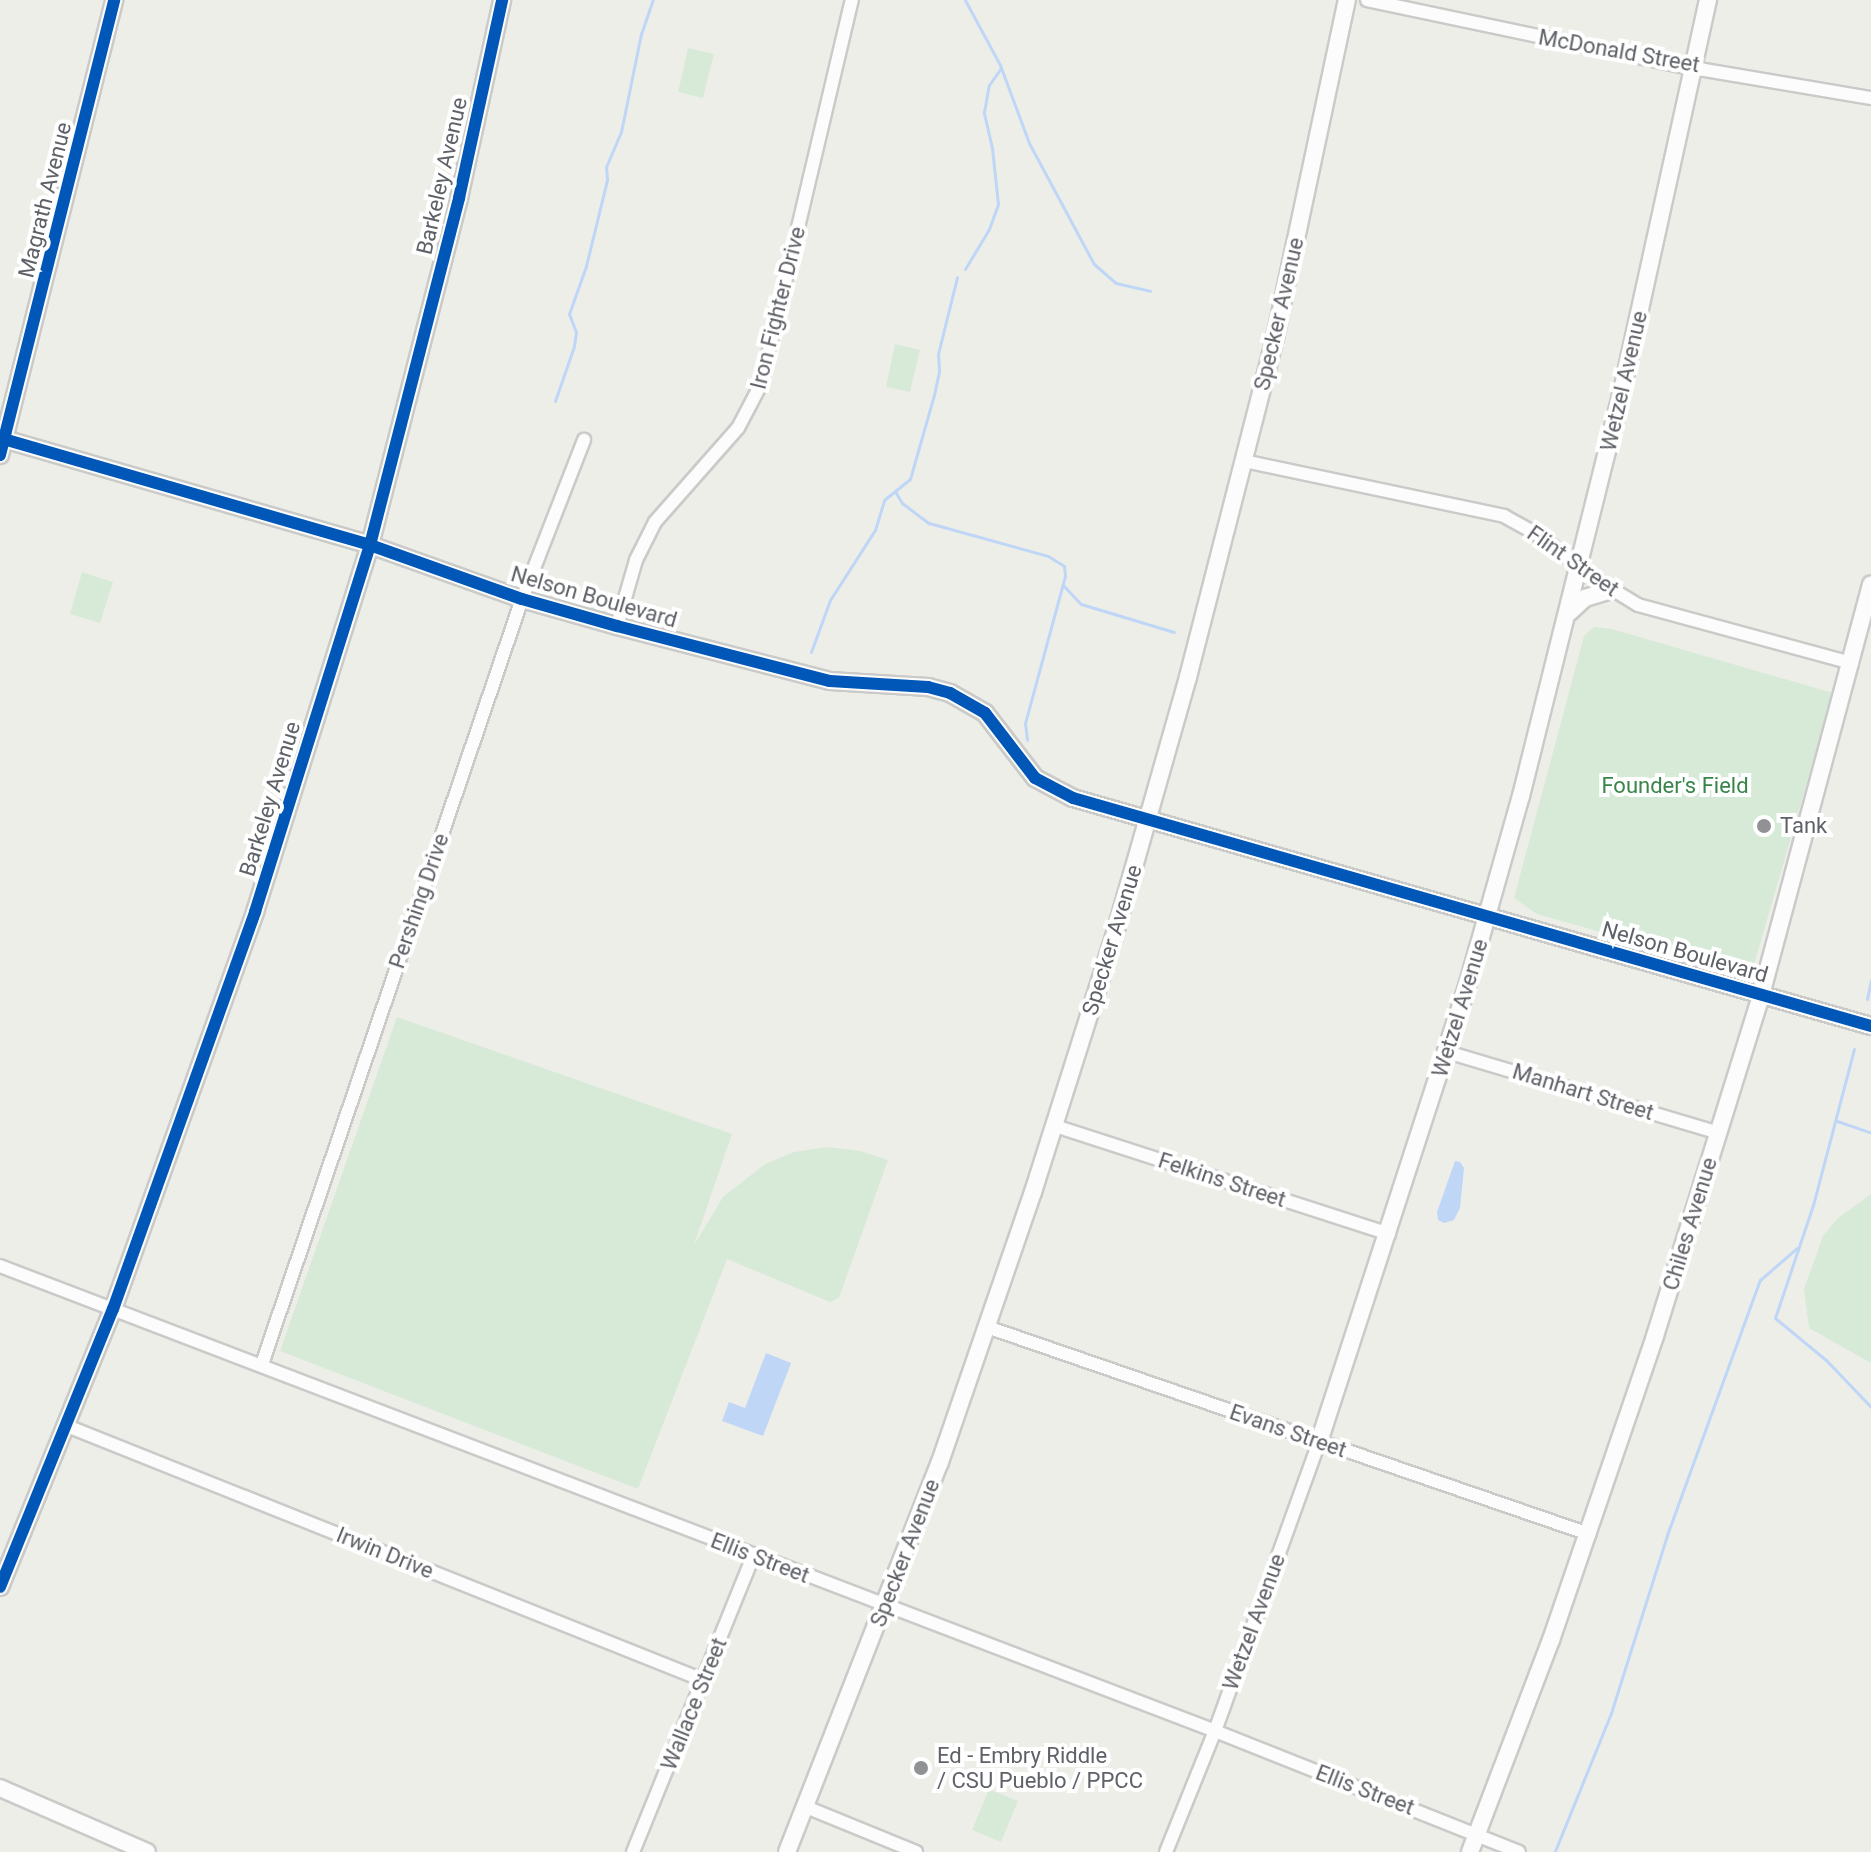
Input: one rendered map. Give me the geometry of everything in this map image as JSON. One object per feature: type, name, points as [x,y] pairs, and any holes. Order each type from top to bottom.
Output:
[{"type":"street","name":"Magrath Avenue","points":[[2,444],[114,0]]},
{"type":"street","name":"Barkeley Avenue","points":[[0,1587],[113,1309],[255,912],[370,545],[459,198],[502,0]]},
{"type":"street","name":"Iron Fighter Drive","points":[[617,626],[636,560],[655,522],[738,428],[761,384],[852,0]]},
{"type":"street","name":"Specker Avenue","points":[[787,1852],[885,1606],[987,1327],[1055,1126],[1149,818],[1244,461],[1293,256],[1347,0]]},
{"type":"street","name":"McDonald Street","points":[[1367,0],[1871,98]]},
{"type":"street","name":"Wetzel Avenue","points":[[1166,1852],[1215,1731],[1319,1442],[1389,1234],[1487,916],[1581,568],[1708,0]]},
{"type":"street","name":"Pershing Drive","points":[[262,1364],[522,599],[584,440]]},
{"type":"street","name":"Nelson Boulevard","points":[[2,444],[370,545],[522,599],[617,626],[830,681],[930,687],[950,693],[985,713],[1020,761],[1045,784],[1073,798],[1871,1026]]},
{"type":"street","name":"Flint Street","points":[[1244,461],[1504,516],[1535,533],[1612,590],[1661,613],[1852,663]]},
{"type":"street","name":"Chiles Avenue","points":[[1470,1852],[1589,1534],[1719,1133],[1761,995],[1871,584]]},
{"type":"street","points":[[1570,612],[1585,598],[1612,590]]},
{"type":"street","name":"Manhart Street","points":[[1447,1052],[1719,1133]]},
{"type":"street","name":"Felkins Street","points":[[1055,1126],[1389,1234]]},
{"type":"street","name":"Ellis Street","points":[[0,1266],[1215,1731],[1519,1852]]},
{"type":"street","name":"Evans Street","points":[[987,1327],[1589,1534]]},
{"type":"street","name":"Irwin Drive","points":[[67,1426],[703,1680]]},
{"type":"street","name":"Wallace Street","points":[[633,1852],[753,1556]]},
{"type":"street","points":[[0,1788],[147,1852]]},
{"type":"street","points":[[806,1807],[916,1852]]},
{"type":"green space","points":[[688,48],[714,54],[703,98],[678,92]]},
{"type":"green space","points":[[895,344],[920,350],[910,392],[886,387]]},
{"type":"green space","points":[[82,572],[113,582],[100,623],[70,614]]},
{"type":"green space","name":"Founder's Field","points":[[1594,627],[1612,629],[1833,693],[1754,965],[1745,973],[1537,914],[1514,898],[1584,636]]},
{"type":"green space","points":[[397,1017],[732,1134],[694,1245],[723,1197],[765,1164],[794,1152],[828,1147],[860,1151],[888,1160],[839,1298],[830,1302],[727,1259],[638,1489],[280,1351]]},
{"type":"green space","points":[[1871,1194],[1871,1363],[1809,1328],[1804,1289],[1823,1236],[1838,1218]]},
{"type":"green space","points":[[989,1789],[1018,1801],[1001,1842],[972,1830]]},
{"type":"water","points":[[1455,1161],[1464,1168],[1460,1208],[1454,1220],[1444,1223],[1438,1220],[1437,1212]]},
{"type":"water","points":[[766,1353],[791,1363],[763,1436],[722,1421],[729,1402],[745,1408]]},
{"type":"waterway","points":[[555,401],[574,346],[576,332],[569,314],[586,266],[607,180],[606,167],[621,132],[641,34],[653,0]]},
{"type":"waterway","points":[[965,0],[1000,65],[1029,143],[1094,264],[1116,283],[1150,291]]},
{"type":"waterway","points":[[965,269],[989,229],[998,204],[992,148],[984,112],[989,85],[1001,68]]},
{"type":"waterway","points":[[811,652],[830,600],[875,530],[884,500],[910,479],[934,395],[939,371],[938,354],[957,277]]},
{"type":"waterway","points":[[896,493],[902,503],[929,523],[1048,556],[1064,566],[1065,576],[1025,723],[1027,740]]},
{"type":"waterway","points":[[1063,585],[1081,604],[1174,632]]},
{"type":"waterway","points":[[1867,999],[1871,980]]},
{"type":"waterway","points":[[1854,1049],[1813,1205],[1775,1318],[1826,1360],[1871,1407]]},
{"type":"waterway","points":[[1837,1121],[1871,1133]]},
{"type":"waterway","points":[[1555,1851],[1611,1713],[1667,1535],[1760,1280],[1797,1248]]},
{"type":"cycle path","points":[[0,455],[114,0]]},
{"type":"cycle path","points":[[0,1587],[113,1309],[255,912],[370,545],[459,198],[502,0]]},
{"type":"cycle path","points":[[0,438],[370,545],[522,599],[617,626],[830,681],[928,687],[950,693],[985,713],[1035,778],[1073,798],[1871,1026]]},
{"type":"place","name":"Tank","points":[[1764,826]]},
{"type":"place","name":"Ed - Embry Riddle / CSU Pueblo / PPCC","points":[[921,1768]]}]
